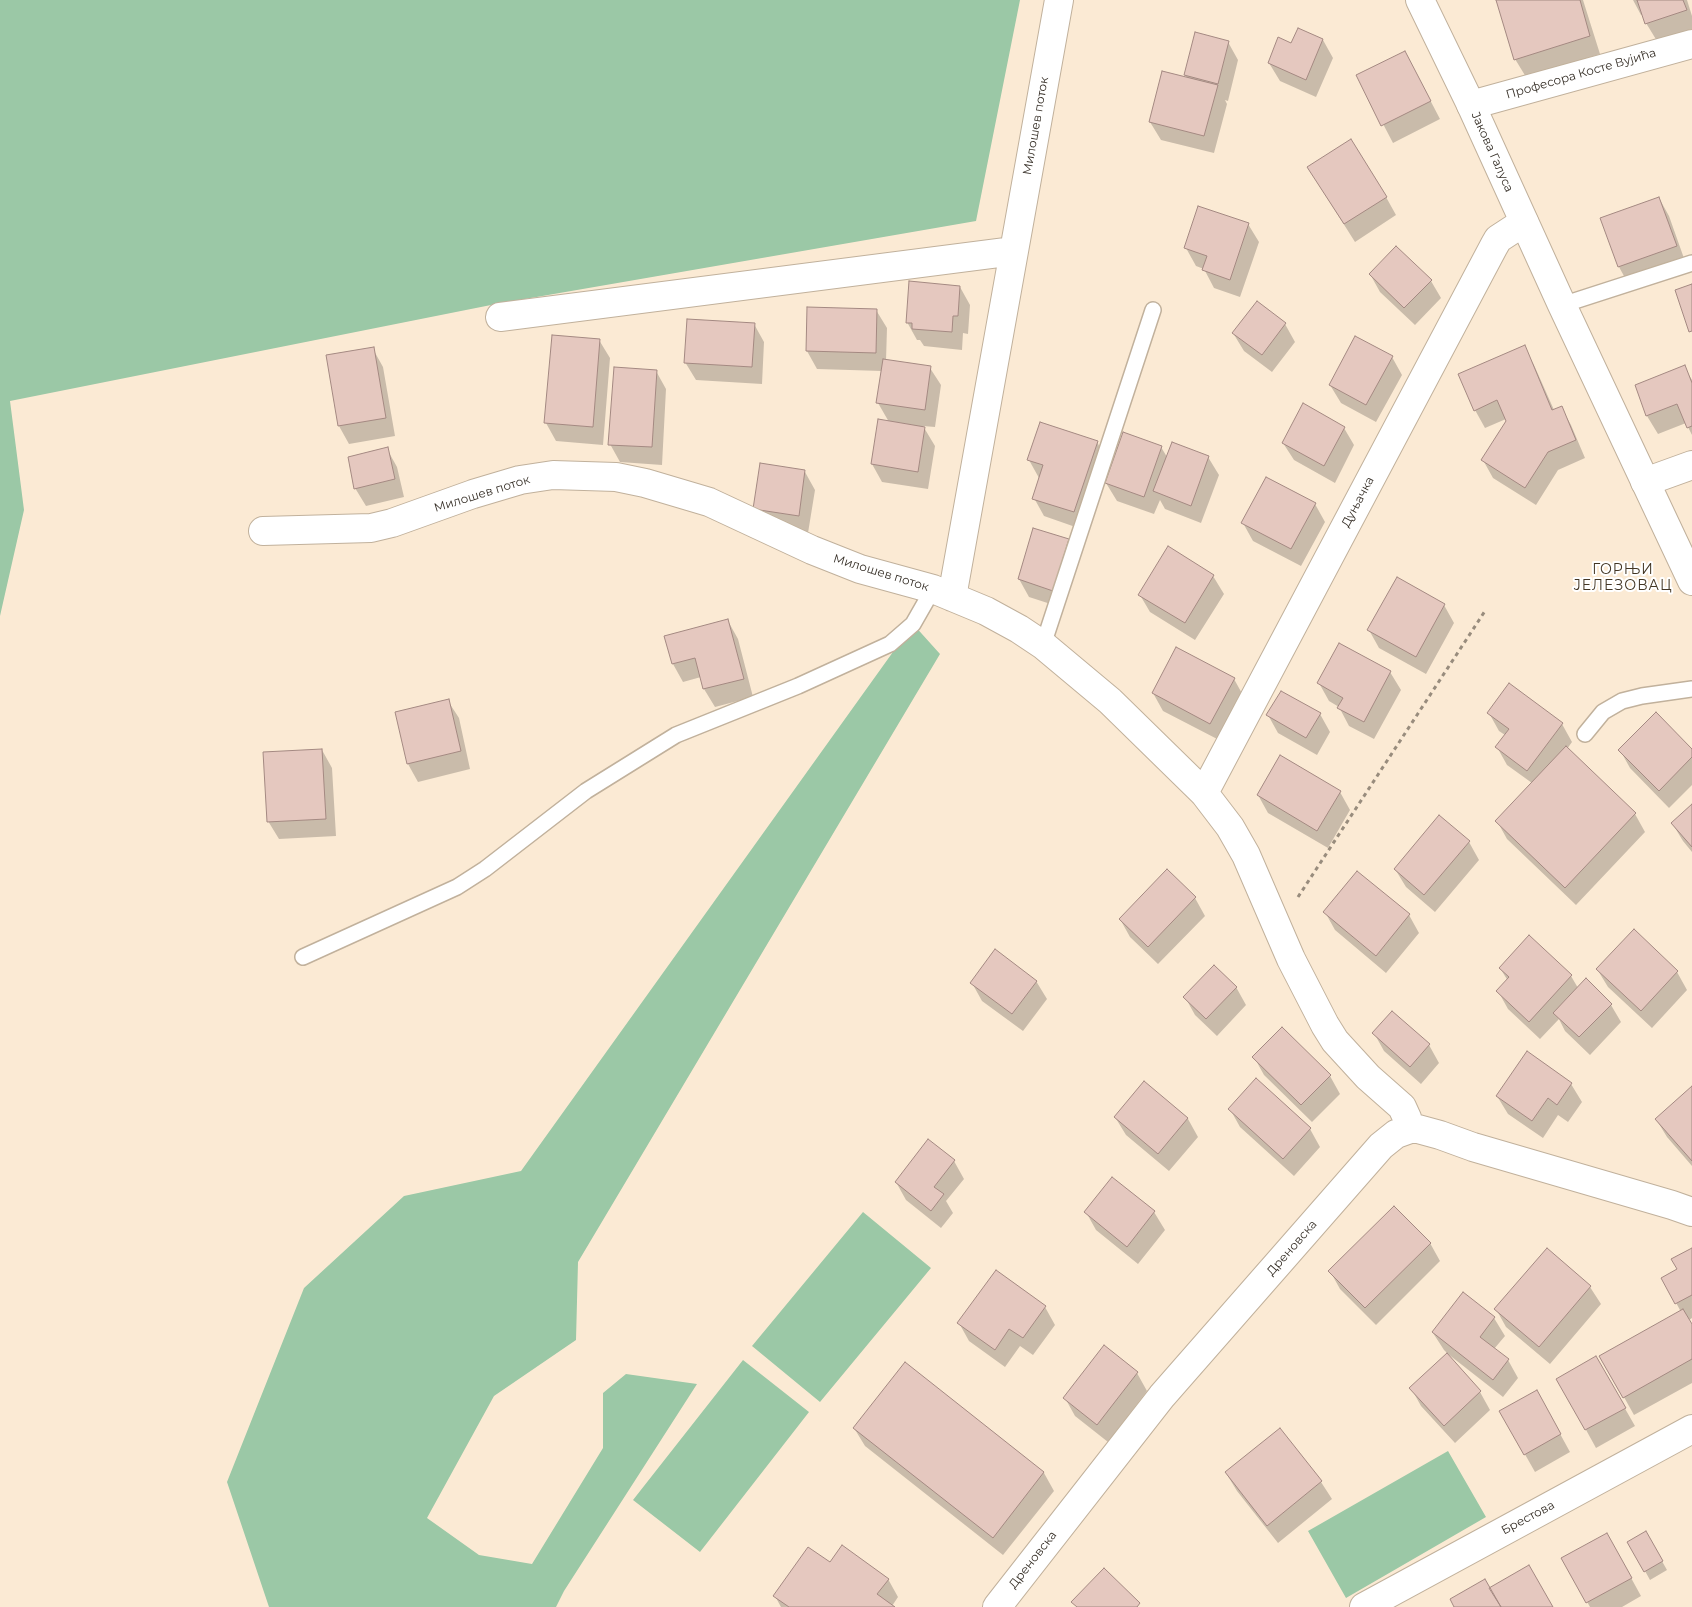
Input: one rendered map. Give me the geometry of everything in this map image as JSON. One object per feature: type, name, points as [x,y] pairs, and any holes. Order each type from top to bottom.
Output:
[{"type":"street","name":"Милошев поток","points":[[942,593],[1014,251],[1059,0]]},
{"type":"street","name":"Јакова Галуса","points":[[1420,0],[1471,105],[1562,305],[1692,581]]},
{"type":"street","name":"Професора Косте Вујића","points":[[1471,105],[1692,44]]},
{"type":"street","name":"Дуњачка","points":[[1204,793],[1494,246],[1498,239],[1524,222]]},
{"type":"street","points":[[500,317],[1014,251]]},
{"type":"street","points":[[1645,482],[1692,465]]},
{"type":"street","name":"Милошев поток","points":[[263,531],[371,528],[392,523],[473,494],[520,480],[553,475],[616,477],[645,483],[709,502],[812,550],[860,569],[942,593],[986,611],[1043,645],[1110,701],[1204,793],[1230,827],[1246,855],[1316,1010],[1335,1041],[1368,1077],[1402,1106],[1408,1118],[1410,1129]]},
{"type":"street","points":[[1410,1129],[1418,1129],[1440,1135],[1473,1147],[1692,1212]]},
{"type":"street","name":"Дреновска","points":[[997,1607],[1162,1396],[1381,1146],[1396,1134],[1410,1129]]},
{"type":"street","name":"Брестова","points":[[1364,1607],[1692,1429]]},
{"type":"lane","points":[[1562,305],[1692,262]]},
{"type":"lane","points":[[1043,645],[1153,310]]},
{"type":"lane","points":[[303,957],[456,887],[486,869],[586,791],[676,735],[798,686],[890,644],[942,593]]},
{"type":"lane","points":[[1585,734],[1603,712],[1622,701],[1642,696],[1692,690]]},
{"type":"path","points":[[1278,928],[1485,611]]},
{"type":"green space","points":[[0,0],[1020,0],[976,221],[496,304],[10,401],[24,510],[0,616]]},
{"type":"green space","points":[[913,624],[940,654],[578,1262],[576,1340],[494,1396],[427,1518],[479,1555],[532,1564],[603,1448],[603,1393],[626,1374],[697,1384],[564,1591],[556,1607],[269,1607],[227,1482],[304,1288],[404,1196],[521,1171]]},
{"type":"green space","points":[[863,1212],[931,1268],[820,1402],[752,1346]]},
{"type":"green space","points":[[743,1360],[809,1412],[700,1552],[633,1500]]},
{"type":"green space","points":[[1448,1451],[1486,1517],[1346,1598],[1308,1531]]},
{"type":"building","points":[[1496,0],[1580,0],[1590,36],[1514,60]]},
{"type":"building","points":[[1637,0],[1683,0],[1687,10],[1645,24]]},
{"type":"building","points":[[1298,28],[1323,39],[1306,80],[1268,63],[1278,37],[1291,43]]},
{"type":"building","points":[[1195,32],[1229,41],[1218,84],[1184,75]]},
{"type":"building","points":[[1405,51],[1431,101],[1381,126],[1356,75]]},
{"type":"building","points":[[1162,71],[1218,85],[1204,136],[1149,122]]},
{"type":"building","points":[[1351,139],[1387,197],[1344,224],[1307,167]]},
{"type":"building","points":[[1659,197],[1677,246],[1618,267],[1600,218]]},
{"type":"building","points":[[1198,206],[1249,223],[1230,280],[1202,270],[1207,256],[1184,248]]},
{"type":"building","points":[[1396,246],[1432,280],[1404,308],[1369,274]]},
{"type":"building","points":[[909,281],[960,286],[958,316],[953,316],[952,332],[912,329],[912,323],[906,323]]},
{"type":"building","points":[[1692,284],[1692,331],[1689,332],[1675,290]]},
{"type":"building","points":[[1257,301],[1286,323],[1262,355],[1232,333]]},
{"type":"building","points":[[807,307],[877,309],[876,353],[806,351]]},
{"type":"building","points":[[687,319],[755,323],[752,367],[684,363]]},
{"type":"building","points":[[552,335],[600,339],[593,427],[544,423]]},
{"type":"building","points":[[1355,336],[1393,356],[1366,405],[1329,385]]},
{"type":"building","points":[[1525,345],[1552,410],[1562,406],[1576,440],[1548,452],[1525,488],[1481,460],[1506,421],[1497,400],[1474,411],[1458,374]]},
{"type":"building","points":[[374,347],[386,418],[338,426],[326,355]]},
{"type":"building","points":[[883,359],[931,366],[925,410],[876,403]]},
{"type":"building","points":[[1685,365],[1692,383],[1692,426],[1687,428],[1677,404],[1646,416],[1635,385]]},
{"type":"building","points":[[614,367],[657,370],[652,447],[608,445]]},
{"type":"building","points":[[1303,403],[1345,427],[1324,466],[1282,443]]},
{"type":"building","points":[[878,419],[925,427],[918,472],[871,464]]},
{"type":"building","points":[[1040,422],[1098,441],[1074,512],[1032,499],[1043,465],[1027,460]]},
{"type":"building","points":[[1123,432],[1162,446],[1144,497],[1105,483]]},
{"type":"building","points":[[1172,442],[1209,456],[1191,506],[1153,491]]},
{"type":"building","points":[[388,447],[395,479],[354,489],[348,457]]},
{"type":"building","points":[[760,463],[805,470],[799,516],[753,509]]},
{"type":"building","points":[[1266,477],[1316,503],[1291,549],[1241,523]]},
{"type":"building","points":[[1033,528],[1069,539],[1053,591],[1018,579]]},
{"type":"building","points":[[1168,546],[1214,575],[1185,623],[1138,595]]},
{"type":"building","points":[[1397,577],[1445,604],[1416,657],[1367,630]]},
{"type":"building","points":[[728,619],[744,679],[703,689],[695,658],[672,664],[664,636]]},
{"type":"building","points":[[1339,643],[1391,671],[1364,722],[1337,708],[1343,698],[1317,683]]},
{"type":"building","points":[[1176,647],[1235,678],[1210,724],[1152,693]]},
{"type":"building","points":[[1509,683],[1563,723],[1527,771],[1495,747],[1509,729],[1487,713]]},
{"type":"building","points":[[1281,691],[1321,713],[1306,738],[1266,715]]},
{"type":"building","points":[[449,699],[461,751],[407,764],[395,712]]},
{"type":"building","points":[[1656,712],[1692,749],[1692,757],[1659,791],[1618,750]]},
{"type":"building","points":[[1566,746],[1636,813],[1565,888],[1495,821]]},
{"type":"building","points":[[322,749],[326,819],[267,822],[263,752]]},
{"type":"building","points":[[1280,755],[1341,791],[1317,831],[1257,795]]},
{"type":"building","points":[[1692,804],[1692,847],[1671,823]]},
{"type":"building","points":[[1439,815],[1470,841],[1424,895],[1394,869]]},
{"type":"building","points":[[1167,869],[1196,897],[1148,947],[1119,919]]},
{"type":"building","points":[[1357,871],[1410,914],[1376,956],[1323,912]]},
{"type":"building","points":[[1634,929],[1678,971],[1641,1011],[1596,969]]},
{"type":"building","points":[[1529,935],[1572,975],[1529,1022],[1496,991],[1509,977],[1499,968]]},
{"type":"building","points":[[995,949],[1037,981],[1012,1014],[970,983]]},
{"type":"building","points":[[1214,965],[1237,987],[1206,1019],[1183,997]]},
{"type":"building","points":[[1586,978],[1612,1004],[1579,1037],[1553,1013]]},
{"type":"building","points":[[1392,1011],[1430,1044],[1410,1067],[1372,1033]]},
{"type":"building","points":[[1282,1027],[1331,1075],[1301,1105],[1252,1057]]},
{"type":"building","points":[[1527,1051],[1572,1083],[1557,1105],[1548,1098],[1532,1121],[1496,1096]]},
{"type":"building","points":[[1256,1078],[1311,1128],[1283,1159],[1228,1109]]},
{"type":"building","points":[[1144,1081],[1188,1118],[1158,1154],[1114,1117]]},
{"type":"building","points":[[1692,1086],[1692,1161],[1655,1119]]},
{"type":"building","points":[[928,1139],[955,1160],[934,1187],[944,1194],[931,1211],[895,1182]]},
{"type":"building","points":[[1112,1177],[1155,1211],[1127,1247],[1084,1212]]},
{"type":"building","points":[[1394,1206],[1431,1243],[1365,1308],[1328,1271]]},
{"type":"building","points":[[1547,1248],[1591,1286],[1539,1347],[1494,1309]]},
{"type":"building","points":[[1692,1248],[1692,1295],[1675,1304],[1661,1278],[1677,1269],[1671,1259]]},
{"type":"building","points":[[996,1270],[1046,1306],[1023,1338],[1009,1329],[995,1350],[957,1323]]},
{"type":"building","points":[[1463,1292],[1495,1317],[1480,1337],[1509,1359],[1493,1380],[1432,1332]]},
{"type":"building","points":[[1683,1309],[1692,1324],[1692,1359],[1623,1398],[1599,1356]]},
{"type":"building","points":[[1104,1345],[1138,1372],[1097,1425],[1063,1398]]},
{"type":"building","points":[[1447,1353],[1481,1391],[1444,1426],[1409,1388]]},
{"type":"building","points":[[1596,1356],[1626,1408],[1585,1430],[1556,1379]]},
{"type":"building","points":[[905,1362],[1044,1472],[993,1538],[853,1428]]},
{"type":"building","points":[[1537,1390],[1561,1434],[1524,1455],[1499,1411]]},
{"type":"building","points":[[1280,1428],[1322,1481],[1267,1526],[1225,1472]]},
{"type":"building","points":[[1646,1531],[1663,1561],[1644,1572],[1627,1542]]},
{"type":"building","points":[[1607,1533],[1632,1578],[1586,1603],[1561,1558]]},
{"type":"building","points":[[842,1545],[889,1579],[877,1594],[895,1607],[789,1607],[773,1596],[808,1547],[830,1562]]},
{"type":"building","points":[[1529,1565],[1553,1607],[1501,1607],[1489,1588]]},
{"type":"building","points":[[1104,1568],[1140,1603],[1137,1607],[1077,1607],[1071,1602]]},
{"type":"building","points":[[1485,1579],[1501,1607],[1454,1607],[1450,1599]]},
{"type":"district","name":"ГОРЊИ ЈЕЛЕЗОВАЦ","points":[[1623,578]]}]
